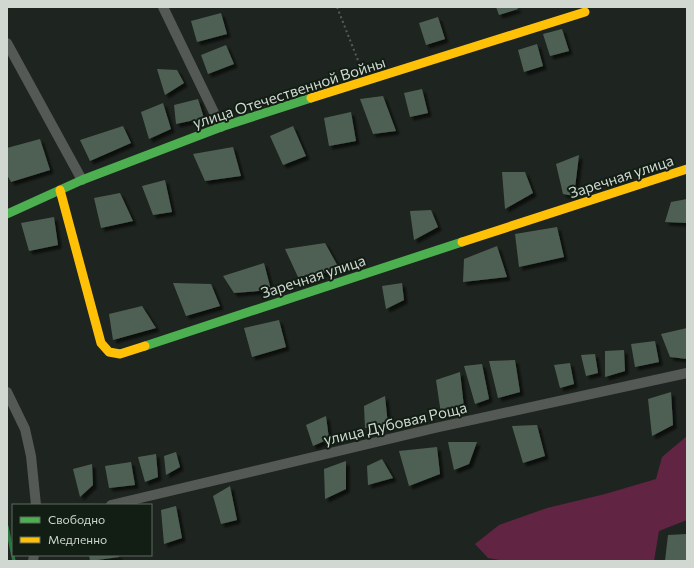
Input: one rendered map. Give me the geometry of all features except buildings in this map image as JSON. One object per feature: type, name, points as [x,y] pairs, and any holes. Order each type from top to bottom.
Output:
[{"type":"street","points":[[163,7],[221,127]]},
{"type":"street","name":"улица Отечественной Войны","points":[[7,214],[82,180],[221,127],[366,80],[586,12]]},
{"type":"street","points":[[7,43],[82,180]]},
{"type":"street","name":"Заречная улица","points":[[60,190],[101,343],[109,352],[120,354],[687,169]]},
{"type":"street","name":"улица Дубовая Роща","points":[[115,504],[435,428],[687,373]]},
{"type":"street","points":[[7,392],[25,429],[36,504]]},
{"type":"path","points":[[337,7],[366,80]]},
{"type":"shaded area","points":[[687,436],[687,520],[659,531],[654,561],[505,561],[488,558],[475,544],[499,525],[547,508],[605,494],[656,479],[662,457]]},
{"type":"waterway","points":[[7,527],[12,551]]},
{"type":"waterway","points":[[13,556],[14,561]]},
{"type":"traffic: fast","points":[[7,214],[82,180],[221,127],[311,98]]},
{"type":"traffic: fast","points":[[145,346],[462,242]]},
{"type":"traffic: slow","points":[[311,98],[585,12]]},
{"type":"traffic: slow","points":[[462,242],[687,169]]},
{"type":"traffic: slow","points":[[60,190],[101,343],[109,352],[120,354],[145,346]]}]
